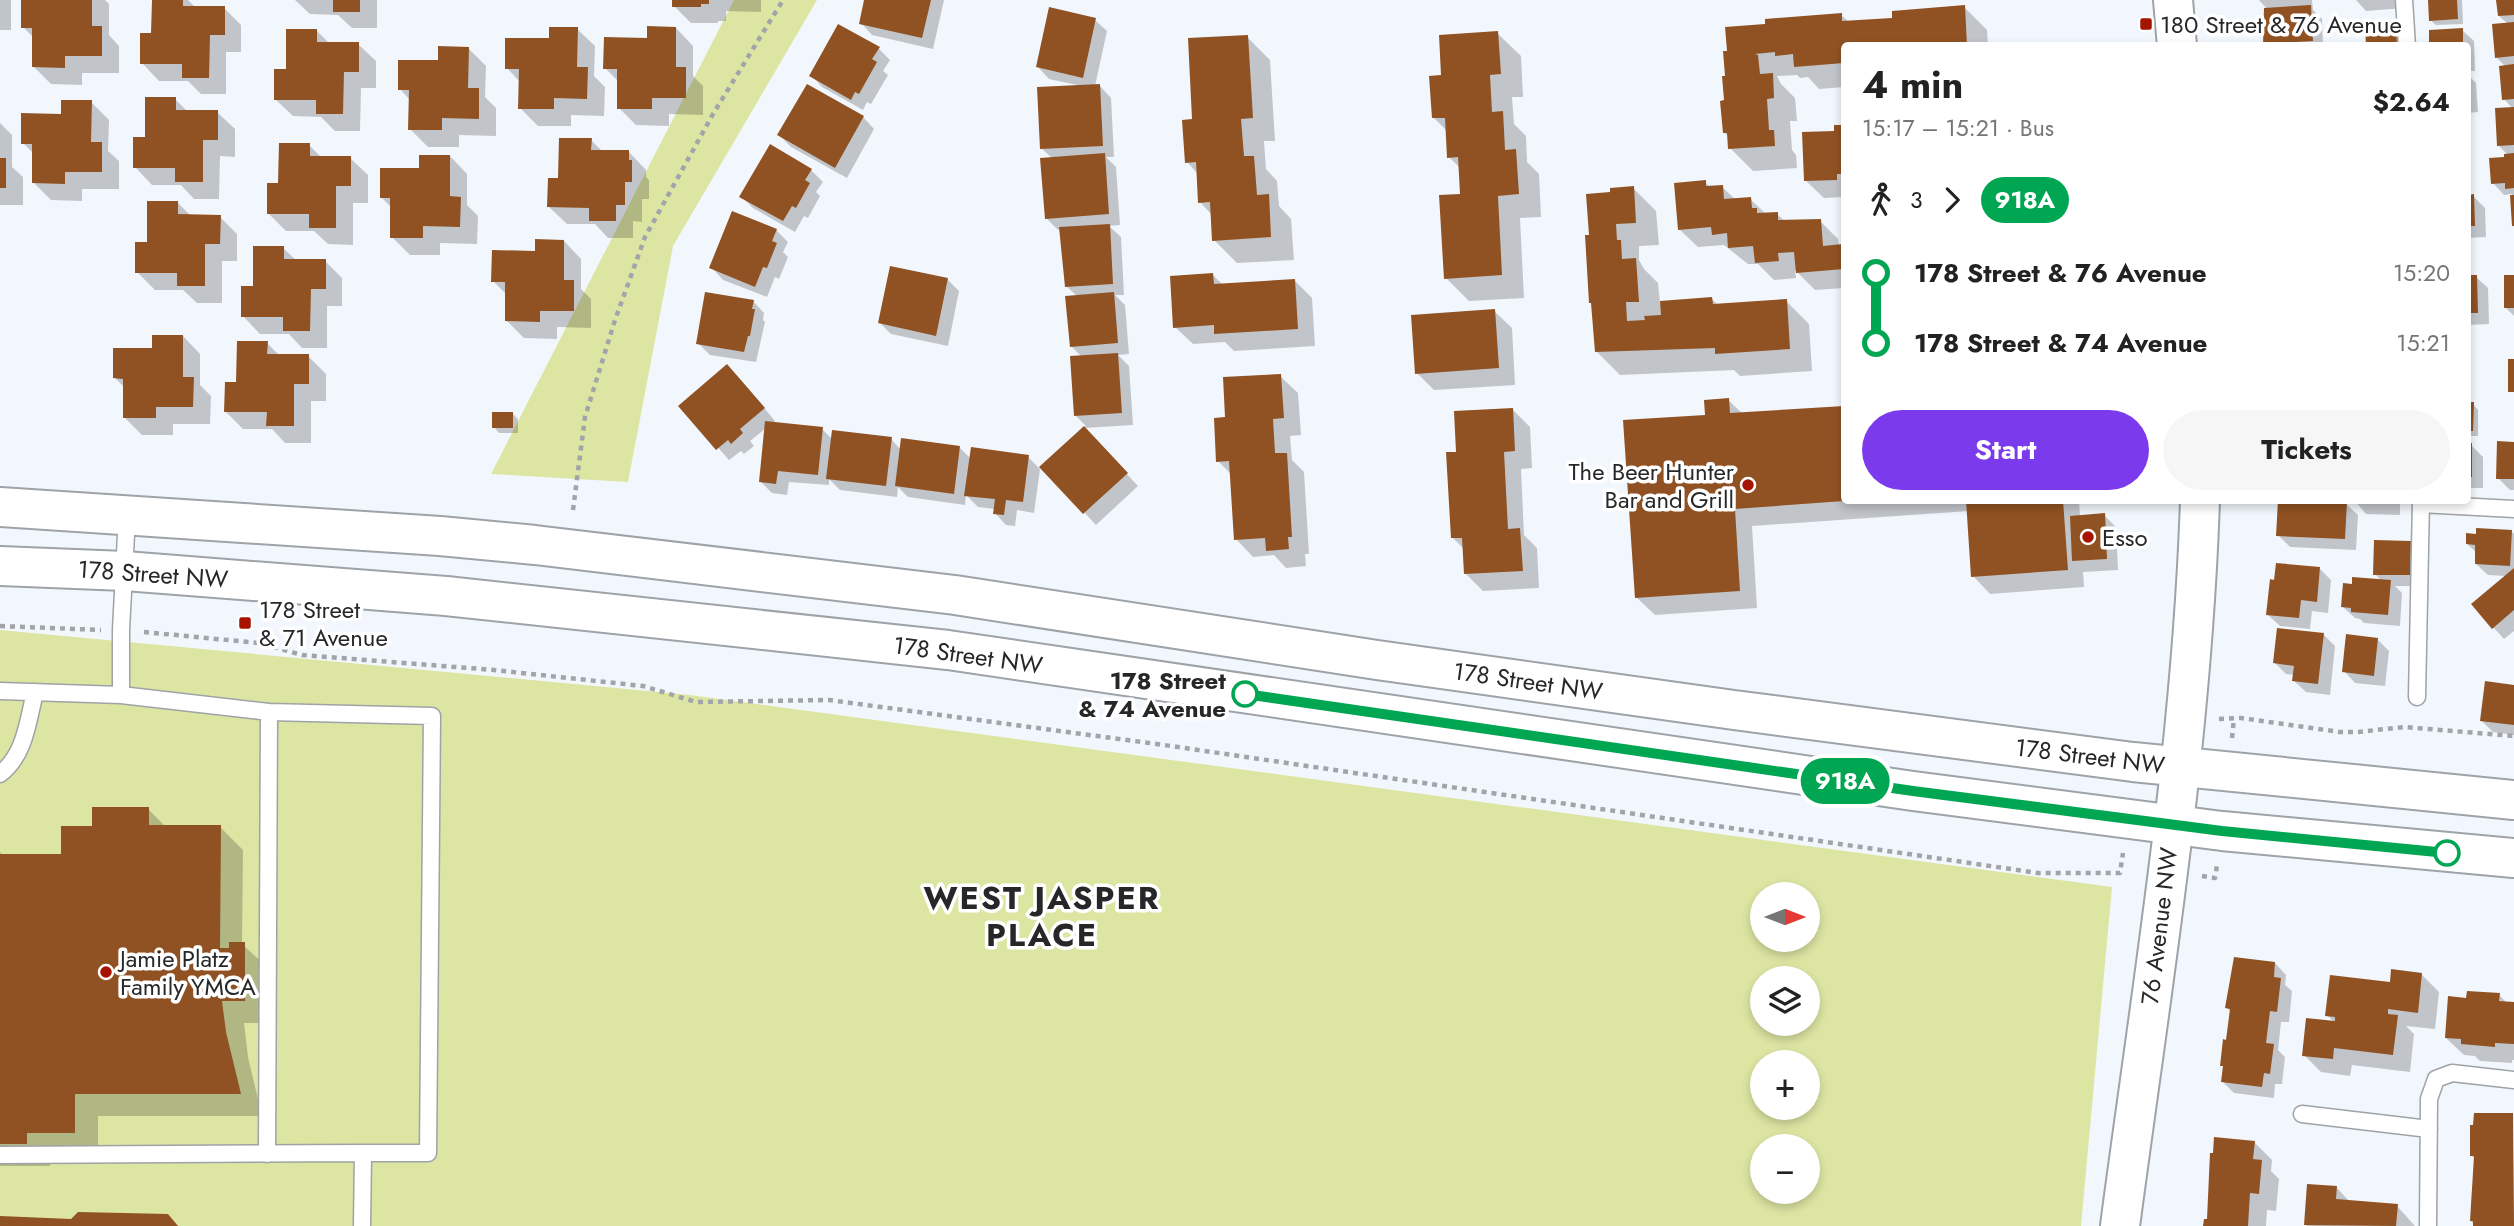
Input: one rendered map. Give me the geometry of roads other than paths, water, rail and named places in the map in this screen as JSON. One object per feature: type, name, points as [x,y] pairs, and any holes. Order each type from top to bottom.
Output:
[{"type":"main road","points":[[2174,0],[2177,42]]},
{"type":"main road","name":"76 Avenue NW","points":[[2120,1226],[2173,823],[2196,610],[2200,504]]},
{"type":"main road","name":"178 Street NW","points":[[0,507],[453,537],[955,596],[1377,660],[1720,708],[2179,767],[2514,800]]},
{"type":"main road","name":"178 Street NW","points":[[0,566],[125,571],[446,596],[948,650],[1899,789],[2222,831],[2514,858]]},
{"type":"main road","points":[[948,650],[955,596]]},
{"type":"lane","points":[[2404,0],[2407,42]]},
{"type":"lane","points":[[2417,697],[2421,504]]},
{"type":"lane","points":[[2448,504],[2514,509]]},
{"type":"lane","points":[[121,695],[121,630],[127,515]]},
{"type":"lane","points":[[0,691],[121,695],[269,712],[432,716],[428,1153],[0,1155]]},
{"type":"lane","points":[[0,774],[11,766],[23,744],[35,692]]},
{"type":"lane","points":[[267,1154],[269,712]]},
{"type":"lane","points":[[2428,1226],[2428,1099],[2436,1079],[2452,1073],[2514,1080]]},
{"type":"lane","points":[[2302,1114],[2428,1129]]},
{"type":"lane","points":[[362,1226],[363,1153]]},
{"type":"place","name":"180 Street & 76 Avenue","points":[[2146,24]]},
{"type":"place","name":"The Beer Hunter Bar and Grill","points":[[1748,485]]},
{"type":"place","name":"Esso","points":[[2088,537]]},
{"type":"place","name":"178 Street & 71 Avenue","points":[[245,623]]},
{"type":"place","name":"178 Street & 74 Avenue","points":[[1245,694]]},
{"type":"place","name":"Jamie Platz Family YMCA","points":[[106,972]]},
{"type":"district","name":"WEST JASPER PLACE","points":[[1042,916]]}]
